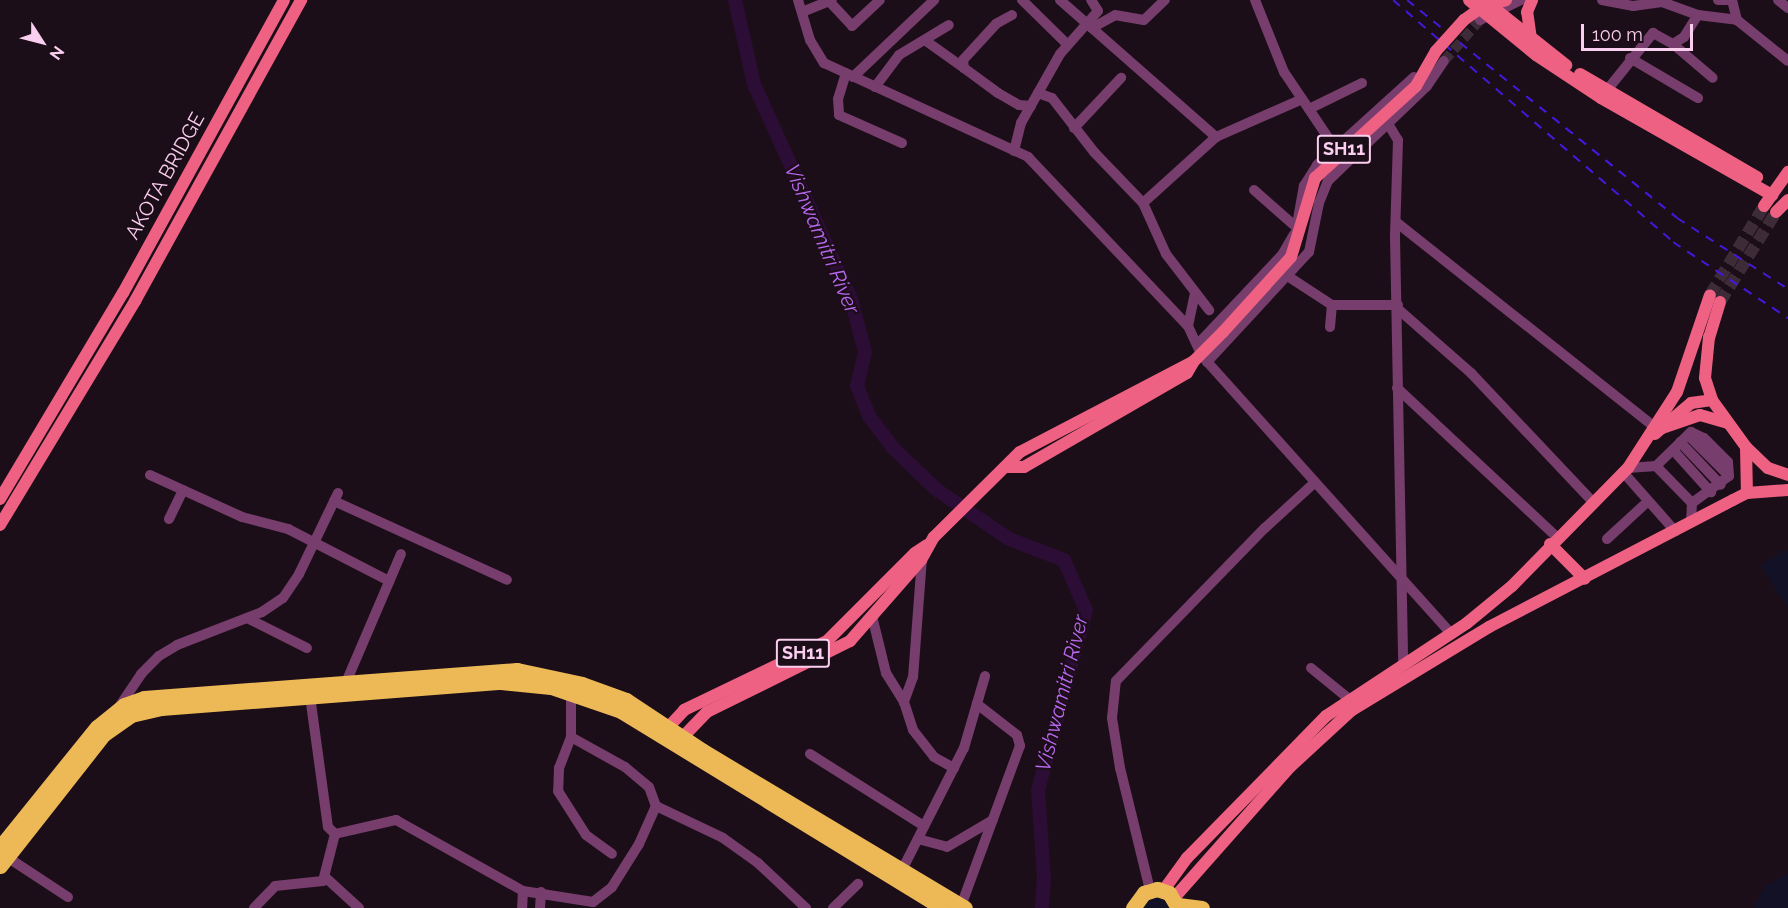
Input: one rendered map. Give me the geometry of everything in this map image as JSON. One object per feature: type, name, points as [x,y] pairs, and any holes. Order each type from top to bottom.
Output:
[{"type":"highway","points":[[2,857],[117,717],[159,695],[346,680],[517,670],[606,692],[679,742],[943,908]]},
{"type":"highway","points":[[117,717],[145,710],[478,682],[571,692],[621,711],[664,731]]},
{"type":"highway","points":[[679,742],[963,907]]},
{"type":"highway","points":[[1133,908],[1139,897],[1169,898],[1202,908]]},
{"type":"main road","name":"AKOTA BRIDGE","points":[[0,499],[78,370],[284,0]]},
{"type":"main road","points":[[0,525],[90,377],[301,0]]},
{"type":"main road","points":[[1469,0],[1536,55],[1774,191]]},
{"type":"main road","points":[[1484,0],[1487,15]]},
{"type":"main road","name":"SH11","points":[[664,731],[684,710],[827,641],[1003,470],[1024,467],[1187,373],[1291,257],[1315,178],[1416,86],[1436,51],[1464,20],[1482,7],[1506,0]]},
{"type":"main road","points":[[1531,39],[1527,12],[1532,0]]},
{"type":"main road","points":[[1487,15],[1531,39],[1604,94]]},
{"type":"main road","points":[[1764,206],[1788,172]]},
{"type":"main road","points":[[1776,212],[1788,201]]},
{"type":"main road","points":[[1659,428],[1715,299],[1706,352],[1706,378],[1712,400],[1746,447],[1768,468],[1788,475]]},
{"type":"main road","points":[[1169,898],[1173,873],[1307,734],[1349,699],[1451,634],[1512,586],[1592,501],[1623,472],[1659,428],[1691,403],[1712,400]]},
{"type":"main road","points":[[1659,428],[1700,415],[1728,423]]},
{"type":"main road","points":[[1746,447],[1747,493]]},
{"type":"main road","points":[[1169,898],[1290,767],[1352,710],[1489,627],[1747,493],[1788,490]]},
{"type":"main road","points":[[679,742],[707,712],[838,650],[872,616],[922,558],[931,541]]},
{"type":"main road","points":[[1554,541],[1585,579]]},
{"type":"street","points":[[798,0],[810,40],[824,63],[1028,157],[1188,327],[1200,356],[1399,579],[1424,600],[1451,634]]},
{"type":"street","points":[[802,12],[830,1],[852,26],[880,0]]},
{"type":"street","points":[[902,143],[839,115],[838,99],[849,75],[934,0]]},
{"type":"street","points":[[1022,0],[1068,45]]},
{"type":"street","points":[[1060,0],[1216,137]]},
{"type":"street","points":[[1090,26],[1098,10],[1091,0]]},
{"type":"street","points":[[1014,151],[1021,123],[1068,45],[1090,26],[1115,15],[1143,20],[1166,0]]},
{"type":"street","points":[[1255,0],[1284,72],[1344,162]]},
{"type":"street","points":[[1487,15],[1521,0]]},
{"type":"street","points":[[1602,0],[1634,6],[1662,2],[1698,15],[1737,20],[1788,61]]},
{"type":"street","points":[[1718,0],[1727,0]]},
{"type":"street","points":[[1732,0],[1737,20]]},
{"type":"street","points":[[1778,0],[1788,8]]},
{"type":"street","points":[[964,68],[963,60],[968,50],[996,24],[1012,15]]},
{"type":"street","points":[[1673,44],[1684,37],[1698,15]]},
{"type":"street","points":[[875,87],[898,55],[950,25]]},
{"type":"street","points":[[1604,94],[1630,58],[1635,57],[1653,33],[1673,44],[1713,78]]},
{"type":"street","points":[[927,40],[1019,105],[1031,106]]},
{"type":"street","points":[[1630,58],[1698,98]]},
{"type":"street","points":[[1200,356],[1289,277],[1309,252],[1319,203],[1328,181],[1344,162],[1426,86],[1444,60]]},
{"type":"street","points":[[1200,356],[1282,255],[1296,227],[1308,178],[1334,147],[1414,77]]},
{"type":"street","points":[[1074,128],[1121,78]]},
{"type":"street","points":[[1309,109],[1362,83]]},
{"type":"street","points":[[1038,93],[1052,98],[1074,128],[1143,203],[1166,254],[1209,310]]},
{"type":"street","points":[[1143,203],[1216,137],[1302,99]]},
{"type":"street","points":[[1387,123],[1398,140],[1397,388],[1399,579],[1403,663]]},
{"type":"street","points":[[1254,190],[1296,227]]},
{"type":"street","points":[[1396,222],[1659,428]]},
{"type":"street","points":[[1289,277],[1332,305],[1398,307],[1471,373],[1592,501]]},
{"type":"street","points":[[1188,327],[1195,294]]},
{"type":"street","points":[[1330,327],[1332,305]]},
{"type":"street","points":[[1397,388],[1554,541]]},
{"type":"street","points":[[1623,472],[1656,466],[1691,432],[1704,438],[1728,462],[1725,481],[1692,503]]},
{"type":"street","points":[[1680,442],[1725,481]]},
{"type":"street","points":[[1680,442],[1711,492]]},
{"type":"street","points":[[1656,466],[1692,503],[1691,522]]},
{"type":"street","points":[[1623,472],[1644,506],[1672,532]]},
{"type":"street","points":[[1623,472],[1672,532]]},
{"type":"street","points":[[150,475],[242,517],[288,529],[389,581]]},
{"type":"street","points":[[1169,898],[1120,768],[1112,718],[1116,681],[1265,528],[1313,484]]},
{"type":"street","points":[[169,519],[183,490]]},
{"type":"street","points":[[117,717],[141,674],[159,656],[177,645],[247,618],[283,598],[315,541],[336,497],[507,579]]},
{"type":"street","points":[[1607,539],[1644,506]]},
{"type":"street","points":[[346,680],[402,554]]},
{"type":"street","points":[[904,702],[913,677],[922,558]]},
{"type":"street","points":[[872,616],[886,673],[904,702],[913,730],[934,756],[954,768]]},
{"type":"street","points":[[247,618],[307,648]]},
{"type":"street","points":[[1311,668],[1349,699]]},
{"type":"street","points":[[902,870],[954,768],[986,676]]},
{"type":"street","points":[[571,692],[571,737],[556,781],[558,791],[586,835],[612,854]]},
{"type":"street","points":[[310,696],[328,827],[334,834]]},
{"type":"street","points":[[963,907],[1020,741],[977,704]]},
{"type":"street","points":[[571,737],[625,767],[649,787],[656,806],[723,838],[758,863],[806,908]]},
{"type":"street","points":[[810,754],[924,826]]},
{"type":"street","points":[[334,834],[396,820],[523,891],[541,892],[593,902],[612,887],[639,844],[656,806]]},
{"type":"street","points":[[918,839],[947,847],[955,845],[994,820]]},
{"type":"street","points":[[254,908],[275,886],[323,881],[334,834]]},
{"type":"street","points":[[2,857],[68,897]]},
{"type":"street","points":[[325,877],[359,908]]},
{"type":"street","points":[[833,908],[858,884]]},
{"type":"street","points":[[522,908],[523,891]]},
{"type":"street","points":[[540,908],[541,892]]},
{"type":"shaded area","points":[[1783,551],[1788,551],[1788,608],[1760,565]]},
{"type":"shaded area","points":[[1788,873],[1788,908],[1753,908],[1765,886]]},
{"type":"shaded area","points":[[1155,896],[1165,900],[1171,908],[1139,908],[1144,900]]},
{"type":"waterway","name":"Vishwamitri River","points":[[735,0],[754,84],[851,299],[865,352],[857,386],[869,416],[892,447],[937,490],[1009,539],[1064,560],[1086,610],[1038,790],[1044,877],[1042,908]]},
{"type":"tunnel","points":[[1444,61],[1480,20]]},
{"type":"tunnel","points":[[1710,295],[1764,206]]},
{"type":"tunnel","points":[[1720,302],[1776,212]]},
{"type":"railway","points":[[1393,0],[1673,242],[1788,318]]},
{"type":"railway","points":[[1407,0],[1677,218],[1788,289]]}]
